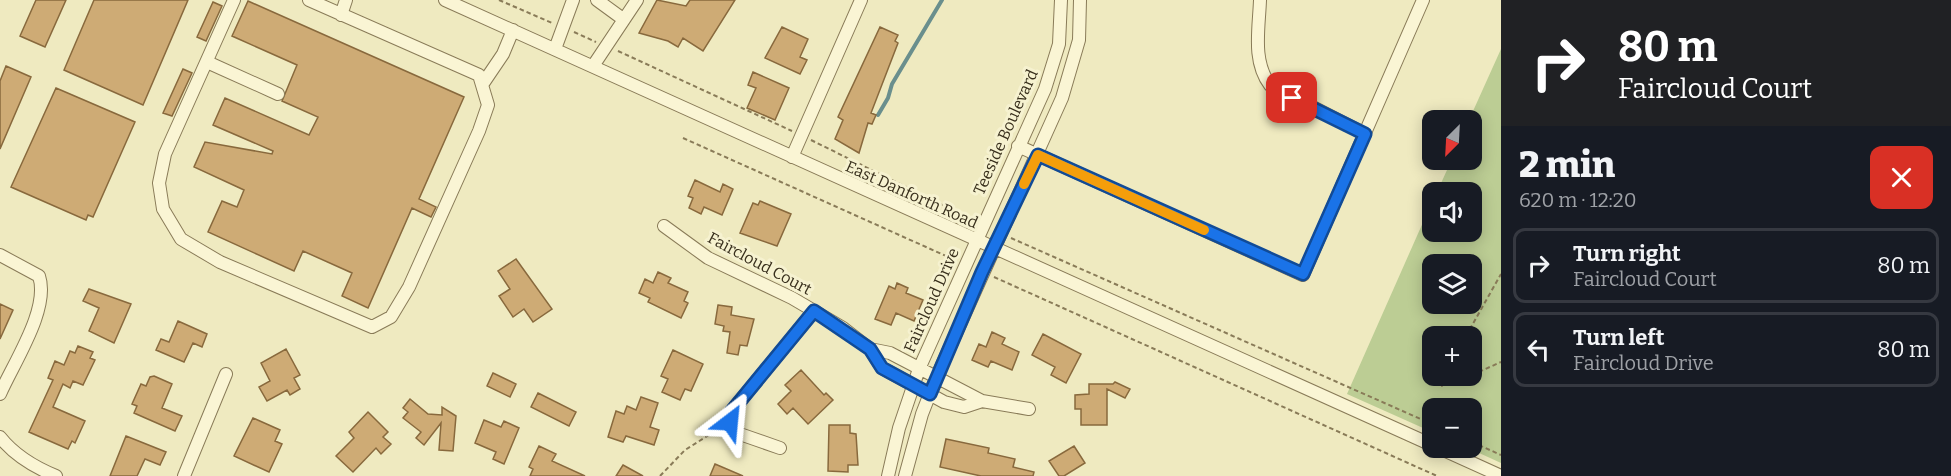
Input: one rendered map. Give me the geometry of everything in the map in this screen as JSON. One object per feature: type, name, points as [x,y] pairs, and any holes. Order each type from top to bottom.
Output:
[{"type":"street","points":[[234,0],[165,154],[159,183],[163,209],[181,239],[220,262],[372,327],[391,317],[409,287],[475,141],[488,105],[479,75],[309,0]]},
{"type":"street","points":[[341,15],[346,0]]},
{"type":"street","name":"East Danforth Road","points":[[445,0],[1422,441]]},
{"type":"street","points":[[555,49],[573,0]]},
{"type":"street","points":[[597,0],[623,19]]},
{"type":"street","points":[[593,66],[636,0]]},
{"type":"street","points":[[792,157],[861,0]]},
{"type":"street","name":"Teeside Boulevard","points":[[975,240],[1045,89],[1059,44],[1061,0]]},
{"type":"street","points":[[905,476],[936,378],[1062,98],[1079,40],[1080,0]]},
{"type":"street","points":[[1260,0],[1258,54],[1261,72],[1270,85],[1365,134]]},
{"type":"street","points":[[1018,146],[1303,274],[1423,0]]},
{"type":"street","points":[[482,86],[503,54],[513,30]]},
{"type":"street","points":[[207,62],[278,94]]},
{"type":"street","name":"Faircloud Court","points":[[664,226],[708,258],[814,311],[870,349],[890,353],[982,401],[1029,409]]},
{"type":"street","name":"Faircloud Drive","points":[[888,476],[913,385],[975,240]]},
{"type":"street","points":[[0,255],[39,276],[43,288],[32,325],[0,394]]},
{"type":"street","points":[[780,448],[736,432],[730,422],[731,412],[814,311]]},
{"type":"street","name":"Faircloud Court","points":[[870,349],[882,368],[944,402],[964,407],[982,401]]},
{"type":"street","points":[[184,476],[226,374]]},
{"type":"street","points":[[0,437],[10,450],[35,467],[56,476]]},
{"type":"street","points":[[1461,458],[1501,476]]},
{"type":"path","points":[[500,0],[801,135],[982,224]]},
{"type":"path","points":[[683,138],[966,265]]},
{"type":"path","points":[[1001,233],[1422,420]]},
{"type":"path","points":[[982,272],[1437,476]]},
{"type":"path","points":[[1472,326],[1501,274]]},
{"type":"path","points":[[1482,370],[1501,362]]},
{"type":"path","points":[[660,476],[685,450],[730,422]]},
{"type":"path","points":[[1482,446],[1501,455]]},
{"type":"green space","points":[[1501,49],[1501,463],[1482,454],[1482,398],[1422,398],[1422,428],[1347,394],[1422,225],[1422,242],[1482,242],[1482,182],[1442,182],[1447,170],[1482,170],[1482,110],[1474,110]]},
{"type":"building","points":[[36,0],[66,0],[45,47],[20,36]]},
{"type":"building","points":[[94,0],[188,0],[143,105],[64,70]]},
{"type":"building","points":[[657,0],[686,6],[690,0],[735,0],[703,51],[683,38],[678,47],[668,41],[639,33]]},
{"type":"building","points":[[248,1],[464,97],[419,199],[436,207],[431,217],[412,208],[368,308],[342,296],[352,273],[303,251],[294,271],[208,232],[222,201],[237,207],[244,190],[194,167],[205,142],[272,154],[273,151],[213,125],[225,98],[309,135],[318,117],[282,101],[297,65],[232,36]]},
{"type":"building","points":[[213,2],[222,6],[206,41],[197,37]]},
{"type":"building","points":[[782,27],[808,39],[800,57],[807,60],[800,74],[765,58]]},
{"type":"building","points":[[880,27],[898,35],[895,41],[898,43],[871,113],[876,115],[872,124],[868,123],[859,153],[835,139],[843,120],[838,117]]},
{"type":"building","points":[[6,66],[31,77],[0,149],[0,81]]},
{"type":"building","points":[[183,69],[192,73],[172,116],[163,113]]},
{"type":"building","points":[[753,72],[789,88],[775,120],[747,108],[756,88],[748,85]]},
{"type":"building","points":[[56,88],[135,122],[93,217],[88,215],[86,220],[11,187]]},
{"type":"building","points":[[695,180],[720,192],[723,184],[733,189],[722,215],[704,207],[701,214],[689,208],[693,198],[688,196]]},
{"type":"building","points":[[760,201],[791,214],[777,246],[740,233],[753,203],[758,205]]},
{"type":"building","points":[[516,259],[552,309],[533,322],[524,309],[513,317],[499,296],[510,289],[498,271]]},
{"type":"building","points":[[658,272],[671,278],[668,283],[688,292],[684,301],[688,303],[681,318],[648,302],[650,298],[639,293],[645,279],[653,283]]},
{"type":"building","points":[[897,283],[908,288],[906,293],[923,300],[914,321],[896,313],[891,325],[875,319],[889,286],[895,289]]},
{"type":"building","points":[[89,289],[131,304],[114,343],[89,331],[99,308],[83,301]]},
{"type":"building","points":[[0,304],[13,310],[0,339]]},
{"type":"building","points":[[718,305],[732,307],[731,315],[754,319],[747,346],[740,345],[738,355],[727,353],[730,332],[723,331],[724,326],[715,324]]},
{"type":"building","points":[[178,321],[207,334],[202,347],[193,343],[184,362],[156,350],[161,339],[169,342]]},
{"type":"building","points":[[992,332],[1005,338],[1002,344],[1019,352],[1012,370],[991,361],[988,367],[972,360],[979,344],[986,347]]},
{"type":"building","points":[[1043,334],[1081,354],[1066,383],[1051,375],[1055,367],[1032,355]]},
{"type":"building","points":[[78,346],[93,352],[90,358],[95,360],[83,385],[73,381],[70,388],[63,384],[53,407],[85,421],[75,443],[72,441],[68,449],[29,432],[53,380],[48,378],[55,361],[64,365],[70,351],[75,353]]},
{"type":"building","points":[[286,349],[300,375],[294,378],[300,389],[290,395],[287,390],[267,401],[259,387],[270,381],[261,363]]},
{"type":"building","points":[[673,350],[703,364],[691,391],[685,389],[680,400],[662,392],[668,379],[661,376]]},
{"type":"building","points":[[801,370],[824,395],[826,393],[833,400],[808,424],[793,408],[787,414],[778,404],[791,391],[785,385]]},
{"type":"building","points":[[493,373],[516,384],[510,397],[487,386]]},
{"type":"building","points":[[154,376],[172,384],[162,408],[182,416],[175,431],[134,413],[137,406],[132,404],[141,384],[146,386],[150,377]]},
{"type":"building","points":[[1115,382],[1130,389],[1125,398],[1107,389],[1107,425],[1081,425],[1081,409],[1075,409],[1075,395],[1089,394],[1089,384],[1113,384]]},
{"type":"building","points":[[538,393],[576,412],[569,426],[531,407]]},
{"type":"building","points":[[641,397],[658,403],[650,427],[659,430],[654,445],[626,436],[623,442],[608,437],[616,411],[624,414],[627,406],[636,410]]},
{"type":"building","points":[[410,399],[428,414],[442,415],[442,407],[456,416],[453,451],[439,450],[441,423],[424,445],[416,438],[421,432],[403,418],[408,412],[403,408]]},
{"type":"building","points":[[368,412],[388,432],[383,437],[391,444],[381,454],[376,448],[353,472],[336,456],[354,438],[349,432]]},
{"type":"building","points":[[253,418],[280,430],[275,441],[282,444],[269,472],[234,456]]},
{"type":"building","points":[[484,420],[501,427],[504,421],[519,428],[504,464],[493,459],[496,452],[475,443]]},
{"type":"building","points":[[829,425],[850,425],[850,433],[856,434],[858,465],[848,465],[848,472],[828,471]]},
{"type":"building","points":[[126,436],[166,452],[160,465],[145,459],[137,476],[110,476]]},
{"type":"building","points":[[946,439],[989,448],[988,453],[1015,459],[1013,467],[1034,472],[1033,476],[981,476],[940,467]]},
{"type":"building","points":[[539,446],[556,454],[552,461],[585,476],[530,476],[533,469],[529,467]]},
{"type":"building","points":[[1074,446],[1085,463],[1064,476],[1059,476],[1049,461]]},
{"type":"building","points":[[715,464],[743,476],[710,476]]},
{"type":"building","points":[[623,465],[643,476],[616,476]]},
{"type":"waterway","points":[[878,115],[888,98],[892,84],[942,0]]},
{"type":"slow traffic","points":[[1024,184],[1038,155],[1204,230]]},
{"type":"route","points":[[730,422],[731,412],[814,311],[843,328],[870,349],[882,368],[930,394],[982,272],[1038,155],[1303,274],[1365,134],[1292,98]]}]
